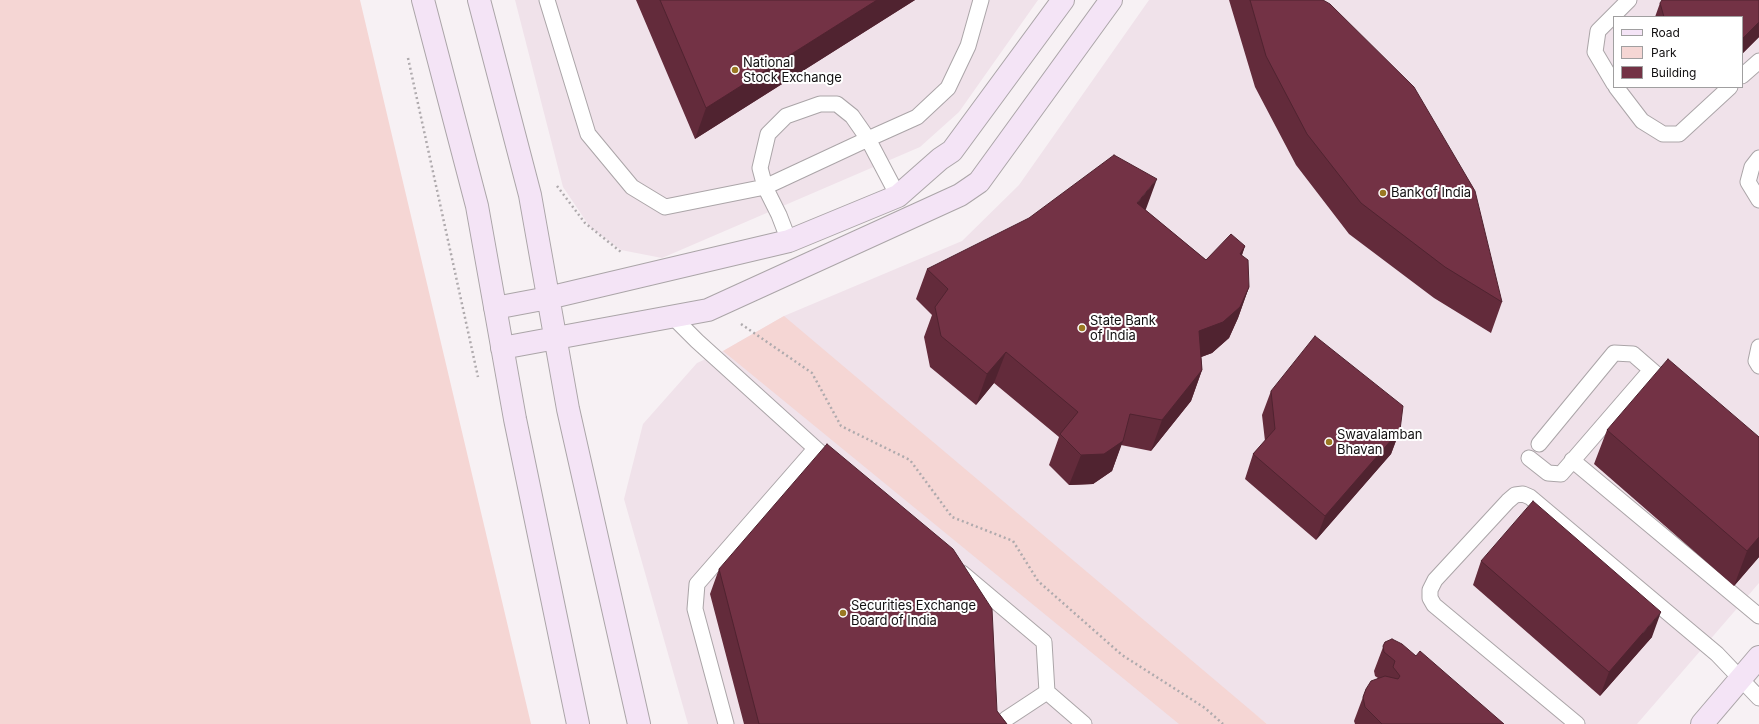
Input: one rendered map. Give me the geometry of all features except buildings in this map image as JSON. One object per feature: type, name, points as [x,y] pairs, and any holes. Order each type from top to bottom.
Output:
[{"type":"main road","points":[[423,0],[477,206],[515,419],[578,724]]},
{"type":"main road","points":[[479,0],[530,195],[568,409],[639,724]]},
{"type":"main road","points":[[495,308],[548,298],[789,241],[898,196],[952,150],[1062,0]]},
{"type":"main road","points":[[502,348],[708,310],[960,195],[979,182],[1111,0]]},
{"type":"main road","points":[[1702,724],[1759,657]]},
{"type":"lane","points":[[546,0],[588,134],[632,187],[664,207],[765,187],[917,117],[948,88],[968,46],[981,0]]},
{"type":"lane","points":[[1613,82],[1595,52],[1598,31],[1629,0]]},
{"type":"lane","points":[[1743,75],[1759,61]]},
{"type":"lane","points":[[1617,88],[1642,121],[1663,134],[1679,134],[1729,88]]},
{"type":"lane","points":[[789,241],[779,215],[765,187],[760,168],[768,134],[786,116],[820,104],[836,104],[852,116],[868,139],[898,196]]},
{"type":"lane","points":[[1759,158],[1752,167],[1748,182],[1759,200]]},
{"type":"lane","points":[[672,317],[815,450],[846,475]]},
{"type":"lane","points":[[1759,347],[1756,361],[1759,366]]},
{"type":"lane","points":[[1539,444],[1614,354],[1633,354],[1681,395]]},
{"type":"lane","points":[[1529,458],[1548,473],[1561,474],[1651,370]]},
{"type":"lane","points":[[726,724],[695,609],[697,584],[815,450]]},
{"type":"lane","points":[[1572,460],[1759,616]]},
{"type":"lane","points":[[1577,724],[1434,605],[1430,598],[1430,590],[1435,580],[1515,495],[1523,494],[1530,497],[1717,654],[1759,698]]},
{"type":"lane","points":[[954,566],[1044,642],[1047,692],[1084,724]]},
{"type":"lane","points":[[1006,719],[1047,692]]},
{"type":"path","points":[[708,310],[739,323],[812,373],[841,426],[910,460],[952,517],[1013,541],[1038,581],[1122,655],[1205,708],[1223,724]]},
{"type":"shaded area","points":[[515,0],[1038,0],[959,112],[920,147],[662,258],[621,250],[590,227],[563,187]]},
{"type":"shaded area","points":[[1149,0],[1759,0],[1759,583],[1637,724],[1267,724],[1248,709],[1235,724],[688,724],[624,499],[643,424],[697,363],[723,351],[784,316],[962,241],[1019,185]]},
{"type":"green space","points":[[0,0],[360,0],[531,724],[0,724]]},
{"type":"green space","points":[[784,316],[1267,724],[1179,724],[723,351]]},
{"type":"place","name":"National Stock Exchange","points":[[735,70]]},
{"type":"place","name":"Bank of India","points":[[1383,193]]},
{"type":"place","name":"State Bank of India","points":[[1082,328]]},
{"type":"place","name":"Swavalamban Bhavan","points":[[1329,442]]},
{"type":"place","name":"Securities Exchange Board of India","points":[[843,613]]}]
